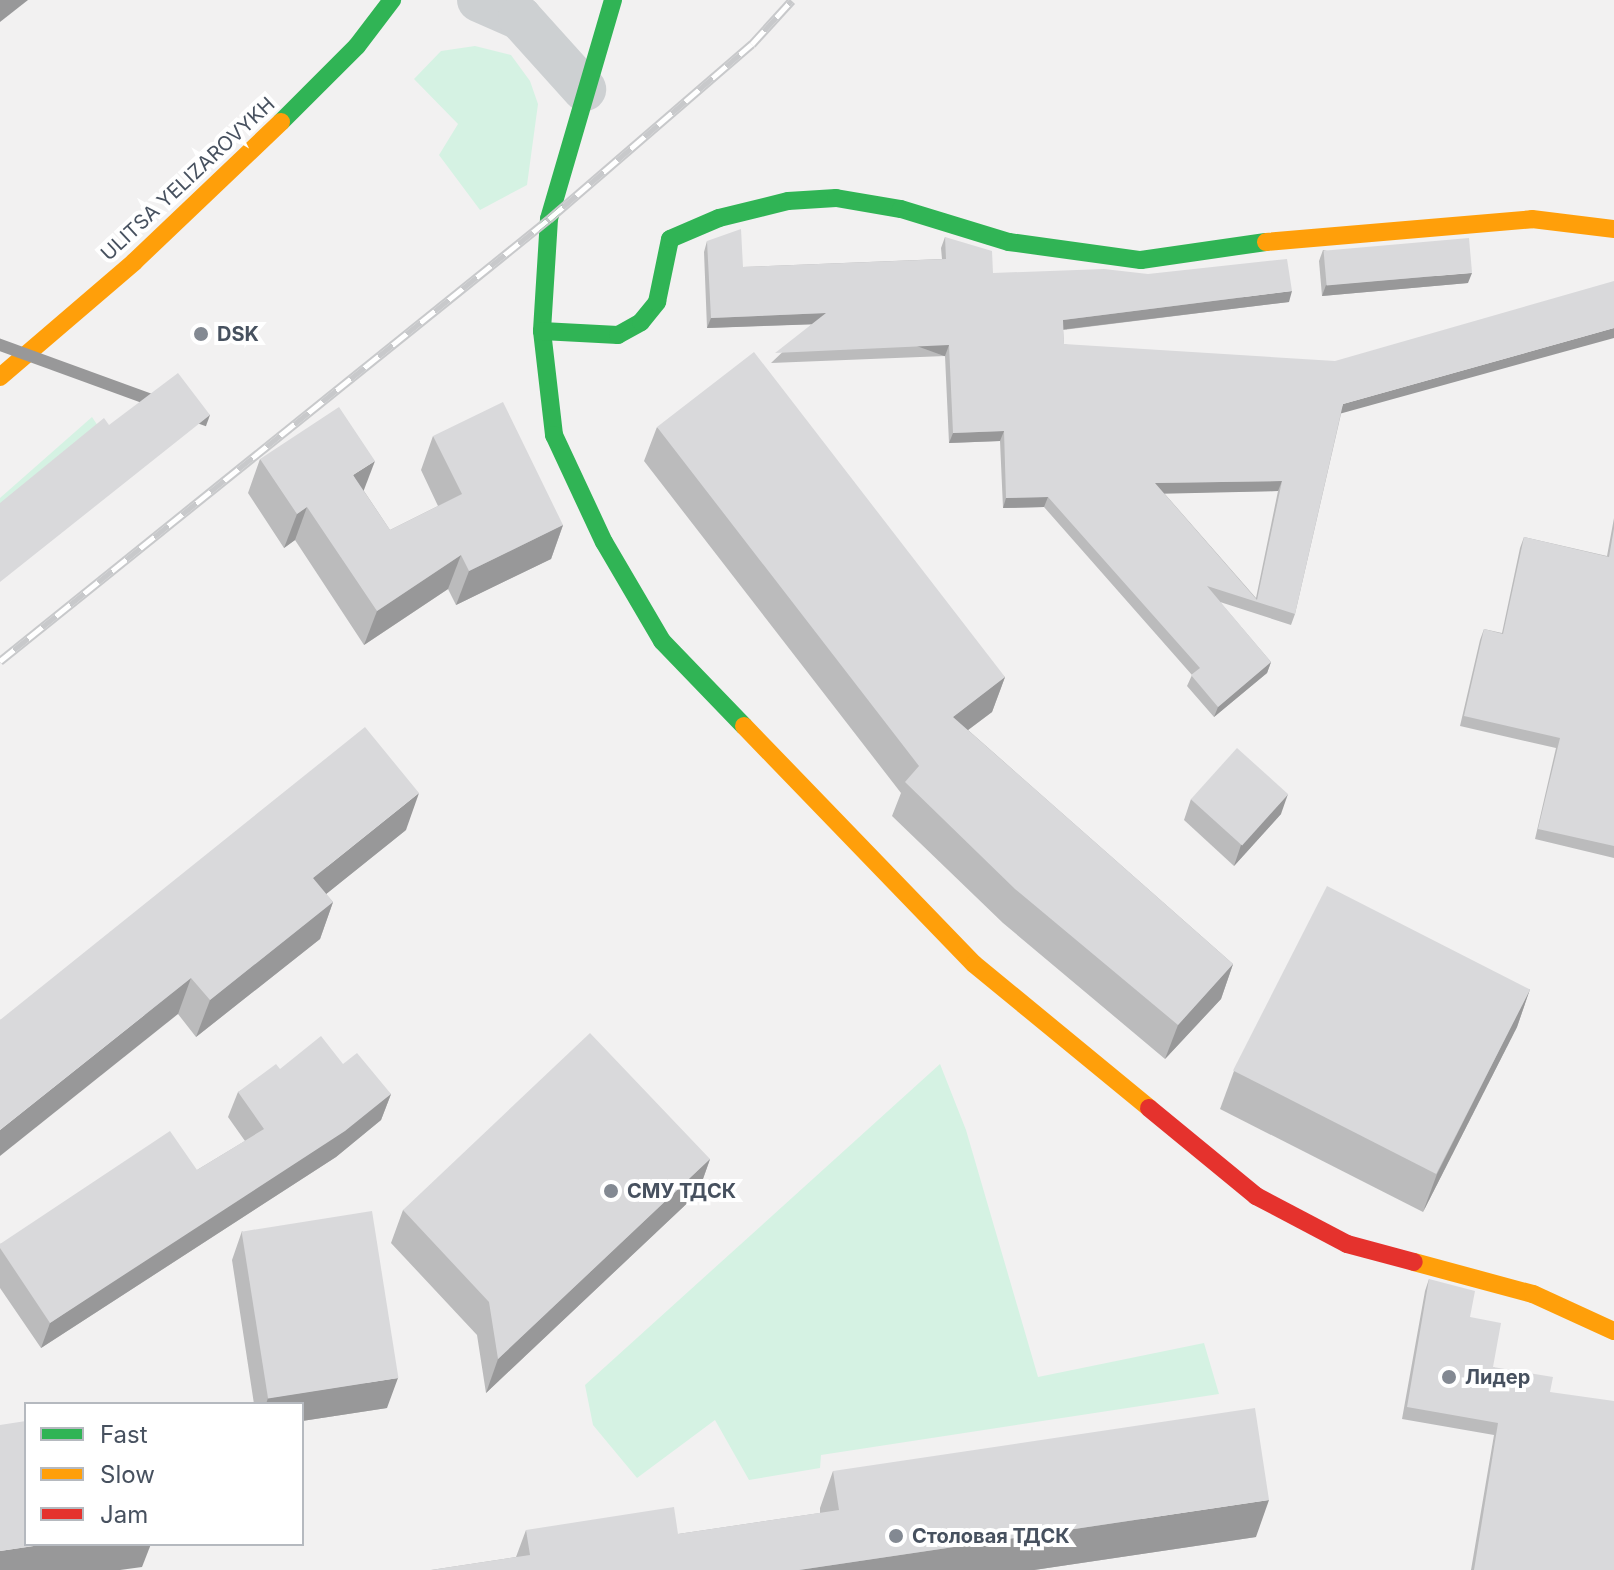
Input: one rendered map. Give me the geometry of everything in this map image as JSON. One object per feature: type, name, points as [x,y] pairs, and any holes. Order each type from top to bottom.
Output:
[{"type":"street","name":"ULITSA YELIZAROVYKH","points":[[0,377],[134,262],[250,153],[357,46],[392,0]]},
{"type":"street","points":[[479,0],[520,18],[584,89]]},
{"type":"street","points":[[613,0],[584,89],[549,219],[542,331],[554,435],[604,542],[662,641],[974,964],[1256,1196],[1347,1244],[1533,1294],[1614,1331]]},
{"type":"street","points":[[542,331],[618,335],[641,322],[657,302],[670,239],[719,218],[788,201],[836,198],[901,209],[1009,242],[1141,260],[1294,238],[1467,223],[1532,219],[1614,229]]},
{"type":"green space","points":[[475,46],[511,55],[530,81],[538,104],[527,185],[480,210],[439,155],[458,124],[414,79],[441,51]]},
{"type":"green space","points":[[92,417],[100,429],[0,511],[0,498]]},
{"type":"green space","points":[[940,1064],[966,1130],[1038,1377],[1204,1343],[1219,1394],[821,1455],[820,1468],[749,1480],[715,1420],[637,1478],[593,1425],[585,1385]]},
{"type":"building","points":[[741,229],[743,267],[946,259],[945,237],[992,251],[993,273],[1104,269],[1148,274],[1287,259],[1292,291],[1063,320],[1064,344],[1335,361],[1614,281],[1614,328],[1343,404],[1295,614],[1207,586],[1271,662],[1218,707],[1191,675],[1200,668],[1048,497],[1006,498],[1004,431],[953,433],[949,345],[775,353],[826,313],[711,318],[707,241]],"holes":[[[1282,481],[1257,600],[1155,483]]]},
{"type":"building","points":[[1469,238],[1472,273],[1327,286],[1324,251]]},
{"type":"building","points":[[754,352],[1005,677],[953,717],[1233,964],[1178,1025],[1015,889],[905,782],[919,766],[657,427]]},
{"type":"building","points":[[178,373],[210,415],[0,582],[0,503],[104,418],[109,425]]},
{"type":"building","points":[[503,402],[563,525],[469,571],[461,555],[377,611],[307,507],[297,514],[260,459],[339,407],[375,461],[353,475],[390,530],[462,494],[433,436]]},
{"type":"building","points":[[1614,528],[1614,846],[1538,829],[1560,738],[1464,716],[1484,629],[1503,634],[1524,537],[1609,557]]},
{"type":"building","points":[[365,727],[419,793],[313,878],[333,902],[210,1000],[191,978],[0,1130],[0,1020]]},
{"type":"building","points":[[1237,748],[1288,794],[1242,845],[1191,799]]},
{"type":"building","points":[[1327,886],[1530,990],[1436,1174],[1233,1070]]},
{"type":"building","points":[[590,1033],[710,1159],[498,1359],[489,1302],[403,1210]]},
{"type":"building","points":[[321,1036],[343,1064],[357,1053],[391,1094],[345,1131],[50,1323],[0,1244],[170,1131],[197,1170],[264,1129],[238,1092],[276,1064],[280,1069]]},
{"type":"building","points":[[372,1211],[398,1378],[268,1399],[242,1232]]},
{"type":"building","points":[[1429,1279],[1475,1291],[1470,1317],[1501,1323],[1493,1367],[1553,1377],[1550,1392],[1614,1401],[1614,1570],[1474,1570],[1498,1423],[1407,1407]]},
{"type":"building","points":[[1255,1408],[1269,1500],[799,1570],[431,1570],[530,1555],[526,1530],[674,1507],[678,1534],[839,1510],[833,1471]]},
{"type":"building","points":[[24,1421],[24,1546],[34,1546],[0,1551],[0,1425]]},
{"type":"railway","points":[[0,661],[549,219],[752,44],[792,0]]},
{"type":"traffic: fast","points":[[281,122],[357,46],[392,0]]},
{"type":"traffic: fast","points":[[613,0],[549,219],[542,331],[554,435],[604,542],[662,641],[744,726]]},
{"type":"traffic: fast","points":[[542,331],[618,335],[641,322],[657,302],[670,239],[719,218],[788,201],[836,198],[901,209],[1009,242],[1141,260],[1266,242]]},
{"type":"traffic: slow","points":[[0,377],[134,262],[281,122]]},
{"type":"traffic: slow","points":[[1266,242],[1532,219],[1614,229]]},
{"type":"traffic: slow","points":[[744,726],[974,964],[1149,1108]]},
{"type":"traffic: slow","points":[[1414,1262],[1533,1294],[1614,1331]]},
{"type":"traffic: jam","points":[[1149,1108],[1256,1196],[1347,1244],[1414,1262]]},
{"type":"place","name":"DSK","points":[[201,334]]},
{"type":"place","name":"СМУ ТДСК","points":[[611,1191]]},
{"type":"place","name":"Лидер","points":[[1449,1377]]},
{"type":"place","name":"Столовая ТДСК","points":[[896,1536]]}]
